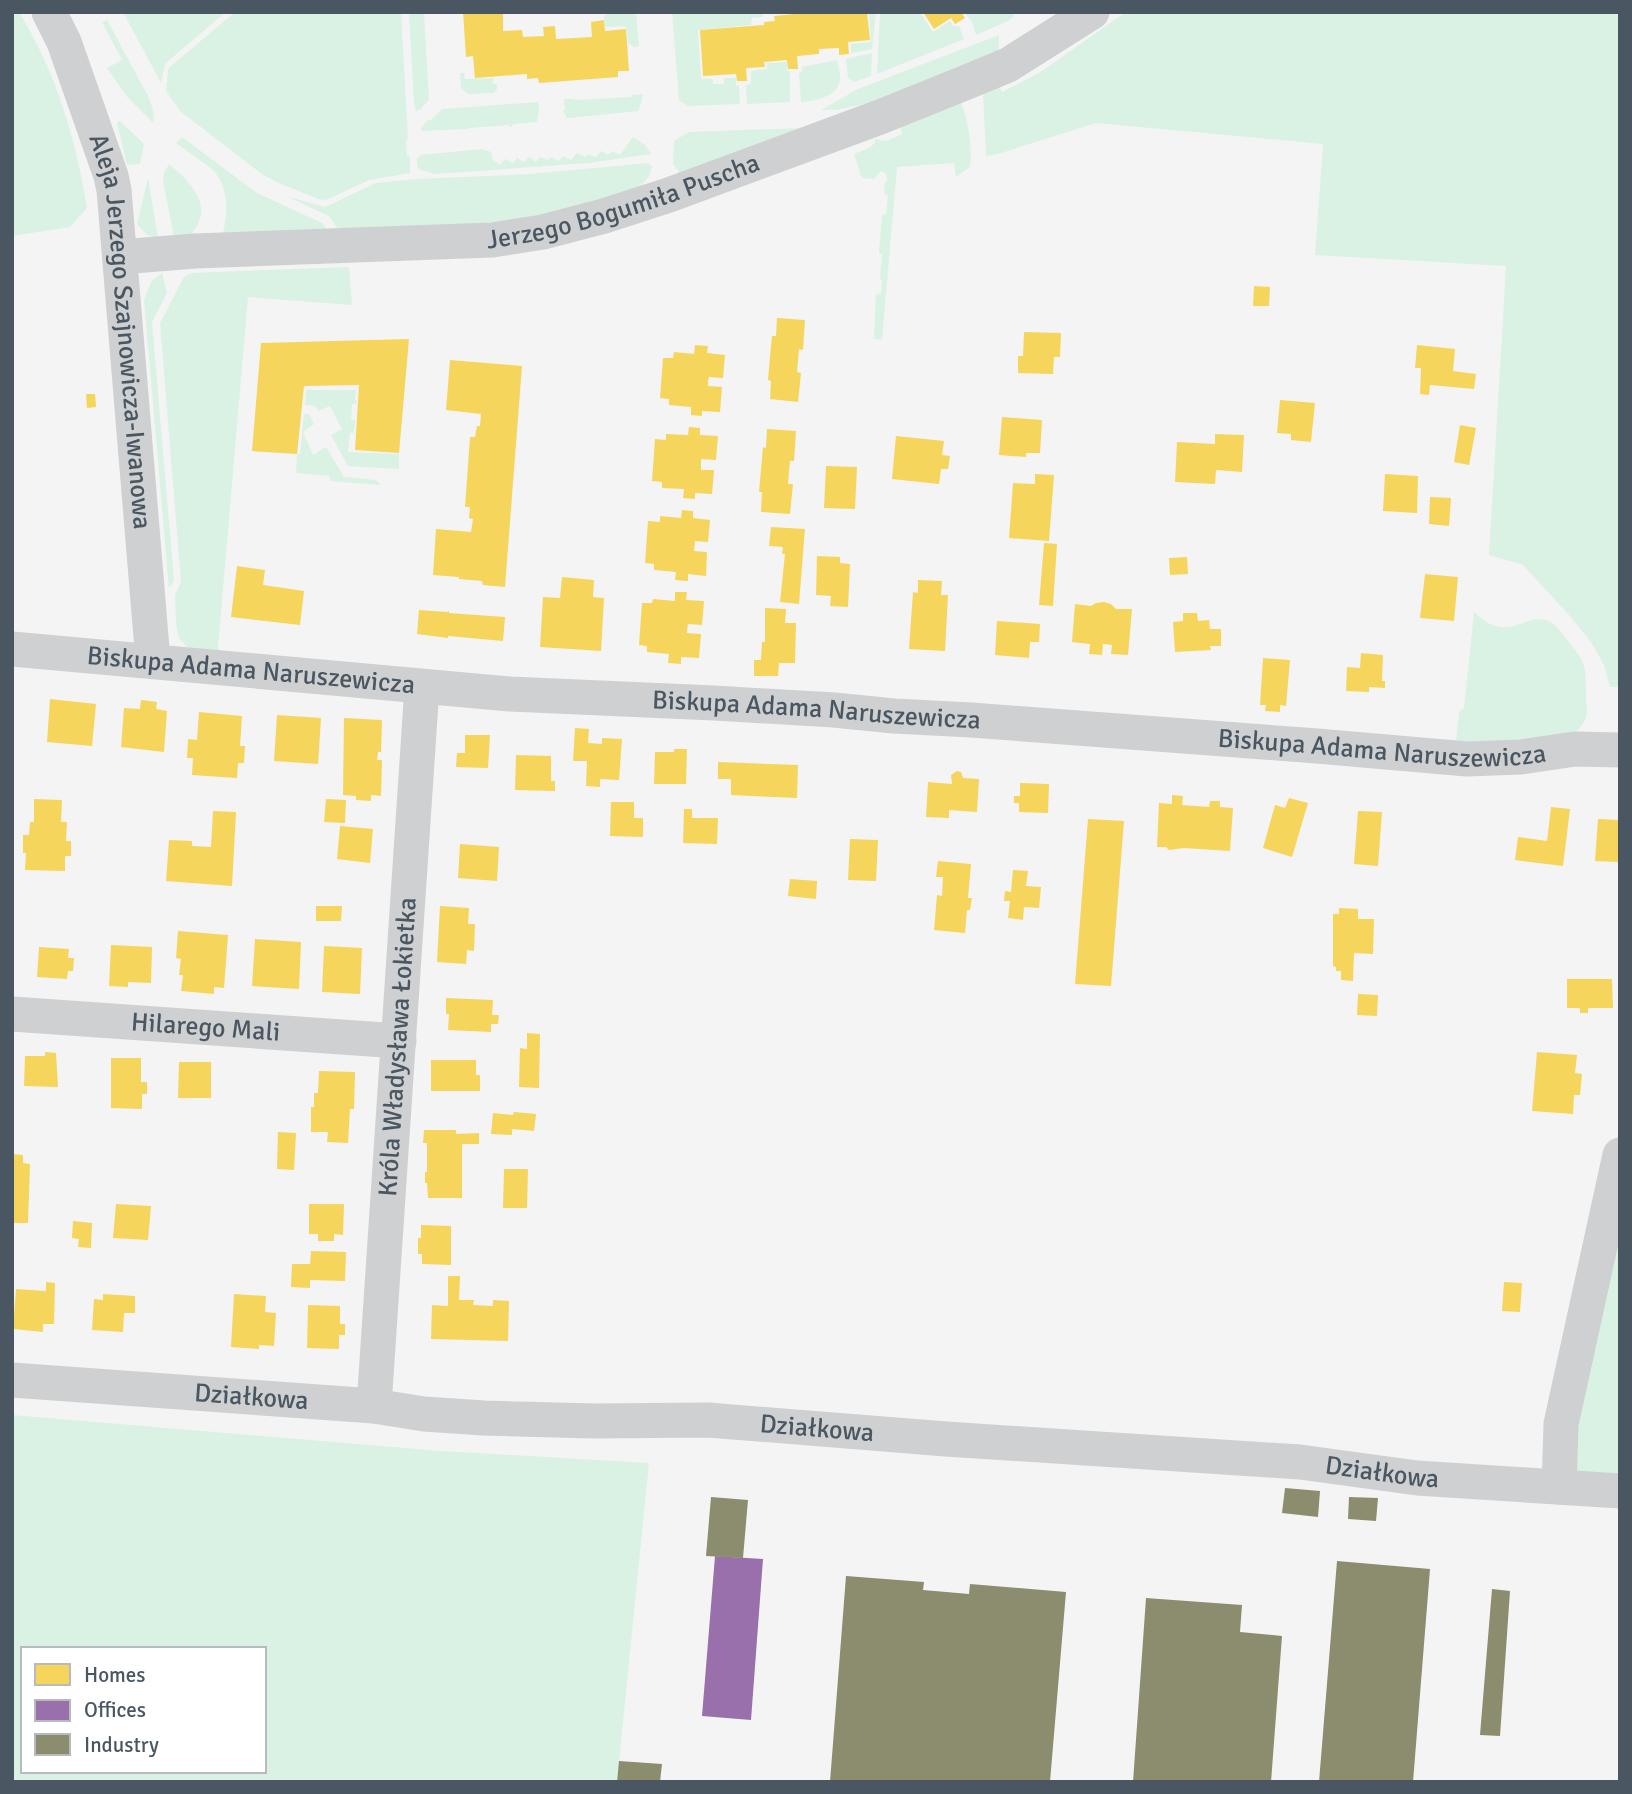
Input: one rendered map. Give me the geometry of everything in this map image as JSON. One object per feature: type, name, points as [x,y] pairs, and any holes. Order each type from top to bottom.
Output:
[{"type":"street","name":"Aleja Jerzego Szajnowicza-Iwanowa","points":[[49,12],[64,42],[114,190],[153,661]]},
{"type":"street","name":"Jerzego Bogumiła Puscha","points":[[120,257],[195,251],[492,240],[543,232],[669,195],[892,112],[1008,65],[1092,12]]},
{"type":"street","name":"Biskupa Adama Naruszewicza","points":[[12,649],[510,694],[834,710],[1467,759],[1521,757],[1575,749],[1620,750]]},
{"type":"street","name":"Króla Władysława Łokietka","points":[[374,1406],[422,687]]},
{"type":"street","name":"Hilarego Mali","points":[[12,1014],[399,1041]]},
{"type":"street","points":[[1559,1488],[1561,1424],[1620,1155]]},
{"type":"street","name":"Działkowa","points":[[12,1380],[374,1406],[484,1418],[708,1420],[946,1439],[1287,1461],[1418,1478],[1620,1491]]},
{"type":"green space","points":[[12,12],[19,12],[54,82],[77,157],[87,208],[70,227],[12,236]]},
{"type":"green space","points":[[123,12],[226,12],[167,62],[161,83]]},
{"type":"green space","points":[[235,12],[401,12],[406,140],[410,173],[369,180],[326,200],[318,199],[263,175],[180,111],[166,91],[168,70]]},
{"type":"green space","points":[[409,12],[424,12],[429,100],[422,109],[416,111],[414,103]]},
{"type":"green space","points":[[636,12],[639,46],[634,47],[628,43],[625,26],[605,27],[604,16]]},
{"type":"green space","points":[[672,12],[772,12],[763,13],[763,17],[752,18],[751,25],[698,30],[701,79],[713,79],[713,84],[724,84],[724,78],[736,78],[740,104],[688,106],[679,100]]},
{"type":"green space","points":[[869,12],[876,12],[872,49],[851,53],[851,44],[871,42]]},
{"type":"green space","points":[[880,12],[920,12],[933,32],[950,21],[953,26],[959,26],[964,39],[877,74]]},
{"type":"green space","points":[[964,12],[1012,12],[1014,16],[976,35],[972,22]]},
{"type":"green space","points":[[1126,12],[1620,12],[1620,687],[1610,687],[1604,665],[1591,642],[1523,565],[1489,555],[1506,266],[1315,255],[1323,144],[1096,123],[986,156],[983,91],[999,86],[1002,92],[1039,73]]},
{"type":"green space","points":[[107,20],[148,96],[152,106],[153,123],[128,98],[107,68],[122,60],[102,22]]},
{"type":"green space","points":[[999,35],[999,52],[868,103],[836,110],[821,110],[858,89]]},
{"type":"green space","points":[[872,53],[871,76],[854,82],[848,78],[846,59]]},
{"type":"green space","points":[[837,60],[840,77],[836,89],[820,99],[801,102],[799,74],[802,67]]},
{"type":"green space","points":[[787,62],[787,71],[790,71],[790,102],[747,104],[746,85],[751,84],[751,71],[767,69],[767,63]]},
{"type":"green space","points":[[460,73],[464,73],[465,79],[493,78],[497,89],[494,93],[468,94],[461,88]]},
{"type":"green space","points":[[643,94],[638,111],[567,118],[563,110],[564,99],[631,97]]},
{"type":"green space","points":[[960,101],[969,134],[970,167],[956,177],[954,163],[897,167],[882,340],[874,339],[876,294],[881,294],[882,254],[879,253],[882,215],[886,214],[888,195],[884,194],[887,182],[886,174],[881,171],[874,179],[863,178],[854,154],[869,148],[875,143],[875,139],[886,141],[902,134],[898,116]]},
{"type":"green space","points":[[538,102],[537,122],[513,124],[511,127],[508,125],[421,131],[428,120],[442,109]]},
{"type":"green space","points":[[120,121],[144,144],[140,164],[127,165],[117,123]]},
{"type":"green space","points":[[801,128],[680,173],[673,164],[674,141],[689,132]]},
{"type":"green space","points":[[182,137],[257,193],[324,224],[326,229],[223,233],[226,208],[222,183],[212,169],[176,143]]},
{"type":"green space","points":[[633,137],[645,145],[651,154],[588,163],[436,174],[420,170],[417,166],[417,159],[421,155],[482,149],[491,152],[493,160],[500,165],[505,159],[513,163],[517,158],[524,162],[529,157],[536,162],[540,157],[548,160],[551,157],[559,161],[563,156],[571,160],[577,153],[596,157],[601,151],[608,155],[612,151],[620,155]]},
{"type":"green space","points":[[648,163],[652,167],[649,176],[640,187],[539,220],[339,231],[329,216],[286,196],[325,207],[376,183],[530,174]]},
{"type":"green space","points":[[169,164],[192,187],[201,204],[198,224],[191,234],[174,237],[163,181]]},
{"type":"green space","points":[[148,178],[158,238],[147,235],[137,224]]},
{"type":"green space","points":[[349,267],[352,305],[248,297],[219,650],[193,650],[179,638],[176,624],[175,595],[181,582],[160,323],[184,277],[191,273]]},
{"type":"green space","points":[[162,273],[167,293],[152,322],[174,581],[169,588],[144,300],[151,282]]},
{"type":"green space","points":[[306,390],[356,390],[357,400],[356,404],[352,404],[351,420],[355,420],[354,433],[350,433],[348,452],[399,454],[399,469],[348,466],[331,435],[342,429],[330,406],[318,411],[315,406],[305,405]]},
{"type":"green space","points":[[304,414],[309,414],[314,424],[303,432],[313,455],[326,447],[344,477],[376,480],[381,485],[330,481],[330,476],[296,473]]},
{"type":"green space","points":[[1474,612],[1491,625],[1509,627],[1539,619],[1552,623],[1559,629],[1585,669],[1587,714],[1584,722],[1573,734],[1554,743],[1456,741],[1459,712],[1464,708]]},
{"type":"green space","points":[[1620,1219],[1620,1476],[1569,1473]]},
{"type":"green space","points":[[12,1415],[441,1451],[649,1463],[617,1782],[12,1782]]},
{"type":"building: Homes","points":[[463,12],[503,12],[503,31],[522,30],[523,37],[544,36],[543,27],[555,26],[556,39],[592,37],[591,22],[604,20],[605,31],[626,29],[629,71],[618,71],[618,77],[539,83],[538,78],[527,79],[527,74],[475,78],[473,56],[466,57]]},
{"type":"building: Homes","points":[[814,12],[867,12],[870,40],[848,42],[849,54],[839,55],[839,48],[819,49],[819,54],[797,56],[798,69],[788,69],[787,60],[764,62],[765,67],[746,68],[747,81],[737,81],[736,74],[703,76],[700,30],[764,25],[764,22],[775,21],[774,16]]},
{"type":"building: Homes","points":[[923,12],[961,12],[965,18],[955,24],[951,18],[934,29]]},
{"type":"building: Homes","points":[[1254,286],[1270,287],[1269,306],[1253,306]]},
{"type":"building: Homes","points":[[777,318],[805,320],[803,350],[799,349],[797,372],[801,373],[798,402],[770,399],[771,381],[768,380],[772,336],[776,336]]},
{"type":"building: Homes","points":[[1024,332],[1061,333],[1060,357],[1054,357],[1053,374],[1018,373],[1018,356],[1023,356]]},
{"type":"building: Homes","points":[[409,339],[399,453],[355,450],[359,385],[304,386],[297,454],[252,451],[261,343]]},
{"type":"building: Homes","points":[[695,345],[708,346],[707,353],[725,355],[723,378],[709,377],[708,381],[708,386],[722,387],[720,412],[702,411],[702,416],[691,415],[691,407],[669,405],[669,399],[660,398],[663,358],[673,358],[674,352],[694,354]]},
{"type":"building: Homes","points":[[1417,345],[1455,349],[1453,371],[1476,374],[1474,389],[1430,385],[1429,395],[1420,394],[1421,368],[1415,368]]},
{"type":"building: Homes","points":[[450,360],[522,366],[505,587],[483,585],[482,581],[459,577],[433,575],[436,529],[471,532],[473,519],[469,518],[470,507],[465,507],[470,437],[475,437],[481,414],[446,410]]},
{"type":"building: Homes","points":[[86,394],[95,394],[96,407],[87,408]]},
{"type":"building: Homes","points":[[1280,400],[1315,403],[1311,442],[1291,440],[1291,434],[1277,433]]},
{"type":"building: Homes","points":[[1002,417],[1042,420],[1040,453],[1026,453],[1026,457],[999,455]]},
{"type":"building: Homes","points":[[1460,425],[1476,428],[1469,465],[1454,462]]},
{"type":"building: Homes","points":[[689,427],[700,428],[700,435],[718,436],[716,460],[701,459],[701,470],[714,470],[712,494],[695,493],[695,499],[683,498],[684,489],[662,488],[662,482],[652,481],[655,439],[666,440],[666,434],[688,435]]},
{"type":"building: Homes","points":[[767,429],[796,431],[794,461],[790,461],[788,484],[793,484],[790,514],[761,512],[762,492],[759,492]]},
{"type":"building: Homes","points":[[1215,434],[1244,435],[1242,472],[1216,470],[1215,484],[1175,482],[1177,442],[1215,444]]},
{"type":"building: Homes","points":[[896,436],[944,441],[942,455],[950,456],[948,469],[941,469],[939,484],[892,479]]},
{"type":"building: Homes","points":[[826,466],[857,467],[855,509],[824,508]]},
{"type":"building: Homes","points":[[1035,474],[1054,475],[1049,541],[1009,538],[1013,483],[1035,484]]},
{"type":"building: Homes","points":[[1385,474],[1418,476],[1417,513],[1383,511]]},
{"type":"building: Homes","points":[[1430,497],[1451,498],[1449,526],[1429,524]]},
{"type":"building: Homes","points":[[682,510],[693,511],[693,518],[710,520],[708,542],[695,541],[694,551],[707,552],[706,576],[688,574],[688,581],[675,580],[676,572],[654,570],[654,564],[645,563],[648,521],[660,522],[660,516],[681,518]]},
{"type":"building: Homes","points":[[771,527],[805,529],[799,604],[780,602],[785,554],[782,554],[783,547],[769,546]]},
{"type":"building: Homes","points":[[1044,543],[1057,544],[1053,606],[1039,605]]},
{"type":"building: Homes","points":[[817,556],[840,557],[840,563],[850,564],[848,607],[830,606],[831,596],[816,595]]},
{"type":"building: Homes","points":[[1187,557],[1188,574],[1170,575],[1169,558]]},
{"type":"building: Homes","points":[[237,566],[265,570],[263,585],[304,591],[300,625],[231,617]]},
{"type":"building: Homes","points":[[1425,574],[1458,577],[1454,621],[1420,618]]},
{"type":"building: Homes","points":[[562,577],[594,580],[593,597],[604,598],[601,651],[540,647],[543,597],[560,598]]},
{"type":"building: Homes","points":[[918,580],[942,581],[941,595],[948,595],[945,651],[909,649],[913,592],[918,593]]},
{"type":"building: Homes","points":[[675,592],[687,592],[686,600],[704,601],[702,625],[688,624],[687,631],[701,634],[699,658],[681,657],[681,664],[668,663],[669,654],[647,652],[647,646],[639,645],[642,603],[652,603],[653,599],[675,601]]},
{"type":"building: Homes","points":[[1104,602],[1116,609],[1132,609],[1128,655],[1111,654],[1112,645],[1103,644],[1102,655],[1089,654],[1090,644],[1072,642],[1075,604],[1091,606]]},
{"type":"building: Homes","points":[[765,608],[786,609],[785,623],[796,623],[795,663],[779,663],[778,676],[754,676],[754,660],[761,660],[762,642],[765,642]]},
{"type":"building: Homes","points":[[419,610],[505,617],[503,641],[417,634]]},
{"type":"building: Homes","points":[[1183,613],[1197,613],[1198,621],[1209,620],[1210,629],[1221,629],[1221,646],[1210,646],[1211,650],[1175,652],[1173,622],[1183,621]]},
{"type":"building: Homes","points":[[997,621],[1040,624],[1039,642],[1030,642],[1029,658],[995,655]]},
{"type":"building: Homes","points":[[1361,653],[1383,655],[1382,681],[1385,681],[1385,688],[1369,687],[1369,692],[1346,691],[1347,667],[1360,668]]},
{"type":"building: Homes","points":[[1263,658],[1290,660],[1286,706],[1280,705],[1280,712],[1265,711],[1266,705],[1260,705]]},
{"type":"building: Homes","points":[[50,699],[96,704],[92,746],[47,742]]},
{"type":"building: Homes","points":[[141,700],[157,702],[156,709],[167,711],[164,752],[121,747],[124,708],[140,709]]},
{"type":"building: Homes","points":[[199,712],[242,716],[240,746],[245,746],[244,763],[238,763],[237,778],[192,775],[193,758],[187,758],[188,739],[197,740]]},
{"type":"building: Homes","points":[[277,715],[321,718],[318,764],[274,761]]},
{"type":"building: Homes","points":[[344,718],[382,720],[381,752],[378,752],[377,760],[382,760],[381,796],[371,795],[371,801],[356,800],[356,796],[343,795]]},
{"type":"building: Homes","points":[[575,728],[589,729],[588,743],[602,744],[602,738],[622,739],[619,780],[600,779],[600,787],[586,786],[587,761],[573,761]]},
{"type":"building: Homes","points":[[465,735],[490,735],[488,768],[456,767],[457,753],[465,753]]},
{"type":"building: Homes","points":[[674,749],[687,749],[686,784],[654,784],[655,752],[674,752]]},
{"type":"building: Homes","points":[[516,755],[551,756],[551,781],[555,781],[555,791],[515,790]]},
{"type":"building: Homes","points":[[718,762],[798,765],[797,798],[731,795],[731,779],[718,779]]},
{"type":"building: Homes","points":[[957,771],[961,772],[963,778],[979,779],[977,812],[949,810],[949,818],[926,817],[928,782],[952,784],[951,775]]},
{"type":"building: Homes","points":[[1020,783],[1049,784],[1048,813],[1019,812],[1019,803],[1014,803],[1014,796],[1020,796]]},
{"type":"building: Homes","points":[[1172,795],[1183,796],[1182,805],[1209,807],[1210,801],[1220,801],[1220,807],[1233,808],[1230,851],[1184,848],[1169,850],[1166,847],[1157,847],[1159,803],[1172,804]]},
{"type":"building: Homes","points":[[1289,798],[1308,803],[1292,857],[1263,848],[1275,805],[1285,808]]},
{"type":"building: Homes","points":[[34,799],[62,800],[61,822],[67,822],[66,841],[71,841],[71,856],[65,856],[65,871],[25,870],[23,835],[29,835],[30,822],[34,822]]},
{"type":"building: Homes","points":[[326,799],[346,800],[345,823],[324,822]]},
{"type":"building: Homes","points":[[611,802],[634,802],[634,818],[643,818],[643,837],[610,836]]},
{"type":"building: Homes","points":[[1551,807],[1570,809],[1563,866],[1515,860],[1518,837],[1547,841]]},
{"type":"building: Homes","points":[[684,809],[692,809],[692,818],[718,818],[717,844],[683,843]]},
{"type":"building: Homes","points":[[213,811],[236,812],[232,886],[166,881],[169,840],[192,841],[192,846],[211,847]]},
{"type":"building: Homes","points":[[1358,811],[1382,812],[1378,866],[1354,864]]},
{"type":"building: Homes","points":[[1088,819],[1124,821],[1111,986],[1075,984]]},
{"type":"building: Homes","points":[[1598,819],[1620,820],[1620,862],[1595,861]]},
{"type":"building: Homes","points":[[340,826],[373,829],[370,863],[337,859]]},
{"type":"building: Homes","points":[[850,839],[878,840],[876,881],[848,880]]},
{"type":"building: Homes","points":[[460,844],[499,847],[497,881],[458,878]]},
{"type":"building: Homes","points":[[938,861],[971,864],[968,898],[972,898],[970,910],[967,910],[965,933],[934,930],[937,895],[942,896],[943,877],[936,877]]},
{"type":"building: Homes","points":[[1013,870],[1028,871],[1026,886],[1041,887],[1039,908],[1024,907],[1023,920],[1008,918],[1010,901],[1004,901],[1005,891],[1011,892]]},
{"type":"building: Homes","points":[[790,879],[817,881],[816,899],[788,896]]},
{"type":"building: Homes","points":[[316,906],[342,906],[341,921],[316,921]]},
{"type":"building: Homes","points":[[440,906],[469,908],[468,924],[475,924],[474,951],[467,950],[466,964],[437,962]]},
{"type":"building: Homes","points":[[1339,908],[1358,909],[1358,919],[1374,919],[1373,954],[1354,953],[1353,981],[1341,980],[1341,971],[1336,971],[1333,966],[1333,914],[1339,914]]},
{"type":"building: Homes","points":[[178,931],[228,935],[224,988],[214,987],[214,994],[181,991],[181,959],[176,958]]},
{"type":"building: Homes","points":[[255,939],[301,942],[299,989],[252,986]]},
{"type":"building: Homes","points":[[111,945],[152,947],[151,983],[128,982],[128,987],[109,986]]},
{"type":"building: Homes","points":[[324,946],[362,948],[360,994],[322,992]]},
{"type":"building: Homes","points":[[39,947],[69,949],[68,958],[74,958],[73,971],[68,971],[67,979],[37,977]]},
{"type":"building: Homes","points":[[1567,979],[1612,979],[1613,1008],[1588,1008],[1588,1013],[1580,1013],[1580,1008],[1567,1008]]},
{"type":"building: Homes","points":[[1358,994],[1378,995],[1377,1016],[1357,1015]]},
{"type":"building: Homes","points":[[446,998],[493,1000],[492,1015],[499,1015],[498,1024],[491,1024],[491,1032],[448,1030]]},
{"type":"building: Homes","points":[[527,1033],[540,1034],[539,1088],[519,1087],[520,1048],[527,1049]]},
{"type":"building: Homes","points":[[45,1052],[56,1053],[58,1087],[24,1086],[25,1056],[45,1056]]},
{"type":"building: Homes","points":[[1537,1052],[1577,1055],[1575,1073],[1582,1074],[1580,1095],[1574,1095],[1573,1114],[1532,1111]]},
{"type":"building: Homes","points":[[111,1058],[141,1058],[141,1082],[147,1082],[147,1094],[142,1094],[142,1109],[111,1108]]},
{"type":"building: Homes","points":[[431,1060],[476,1060],[480,1091],[431,1091]]},
{"type":"building: Homes","points":[[179,1062],[211,1062],[211,1098],[178,1098]]},
{"type":"building: Homes","points":[[319,1071],[355,1072],[354,1109],[350,1109],[348,1143],[327,1142],[328,1132],[311,1132],[311,1107],[314,1107],[314,1093],[318,1093]]},
{"type":"building: Homes","points":[[514,1112],[536,1114],[534,1131],[512,1129],[512,1135],[491,1134],[493,1113],[513,1115]]},
{"type":"building: Homes","points":[[424,1130],[456,1130],[456,1134],[479,1133],[479,1144],[462,1144],[462,1198],[428,1198],[425,1183],[427,1143],[423,1143]]},
{"type":"building: Homes","points":[[278,1132],[296,1133],[294,1170],[277,1169]]},
{"type":"building: Homes","points":[[12,1154],[23,1155],[23,1163],[30,1164],[28,1223],[12,1223]]},
{"type":"building: Homes","points":[[504,1169],[528,1169],[527,1208],[503,1208]]},
{"type":"building: Homes","points":[[116,1204],[151,1206],[148,1240],[113,1238]]},
{"type":"building: Homes","points":[[309,1204],[344,1204],[343,1235],[334,1234],[334,1241],[318,1241],[318,1234],[309,1234]]},
{"type":"building: Homes","points":[[73,1221],[92,1223],[91,1248],[78,1247],[79,1239],[72,1238]]},
{"type":"building: Homes","points":[[421,1225],[451,1226],[451,1265],[422,1264],[422,1254],[418,1254]]},
{"type":"building: Homes","points":[[311,1251],[346,1252],[345,1281],[310,1280],[310,1288],[291,1287],[292,1264],[310,1264]]},
{"type":"building: Homes","points":[[448,1276],[460,1276],[459,1300],[474,1300],[473,1305],[493,1306],[493,1300],[509,1301],[508,1341],[431,1339],[432,1305],[448,1306]]},
{"type":"building: Homes","points":[[46,1282],[55,1283],[54,1324],[43,1324],[43,1332],[13,1329],[16,1289],[46,1291]]},
{"type":"building: Homes","points":[[1504,1282],[1522,1283],[1520,1312],[1502,1311]]},
{"type":"building: Homes","points":[[103,1294],[135,1296],[135,1313],[124,1313],[123,1332],[92,1330],[94,1299],[103,1300]]},
{"type":"building: Homes","points":[[234,1294],[266,1296],[265,1312],[276,1313],[274,1346],[259,1345],[259,1349],[231,1347]]},
{"type":"building: Homes","points":[[308,1305],[340,1306],[340,1324],[345,1324],[345,1335],[339,1335],[339,1349],[307,1348]]},
{"type":"building: Offices","points":[[715,1556],[763,1559],[751,1720],[702,1716]]},
{"type":"building: Industry","points":[[1285,1488],[1320,1491],[1318,1517],[1282,1513]]},
{"type":"building: Industry","points":[[711,1497],[748,1500],[743,1558],[706,1556]]},
{"type":"building: Industry","points":[[1349,1497],[1378,1498],[1376,1521],[1348,1519]]},
{"type":"building: Industry","points":[[1337,1561],[1430,1569],[1413,1782],[1319,1782]]},
{"type":"building: Industry","points":[[846,1576],[924,1582],[923,1590],[969,1594],[970,1584],[1066,1592],[1050,1782],[830,1782]]},
{"type":"building: Industry","points":[[1492,1589],[1510,1591],[1500,1736],[1480,1735]]},
{"type":"building: Industry","points":[[1146,1598],[1242,1605],[1240,1632],[1282,1636],[1271,1782],[1133,1782]]},
{"type":"building: Industry","points":[[619,1761],[662,1764],[660,1782],[617,1782]]}]
